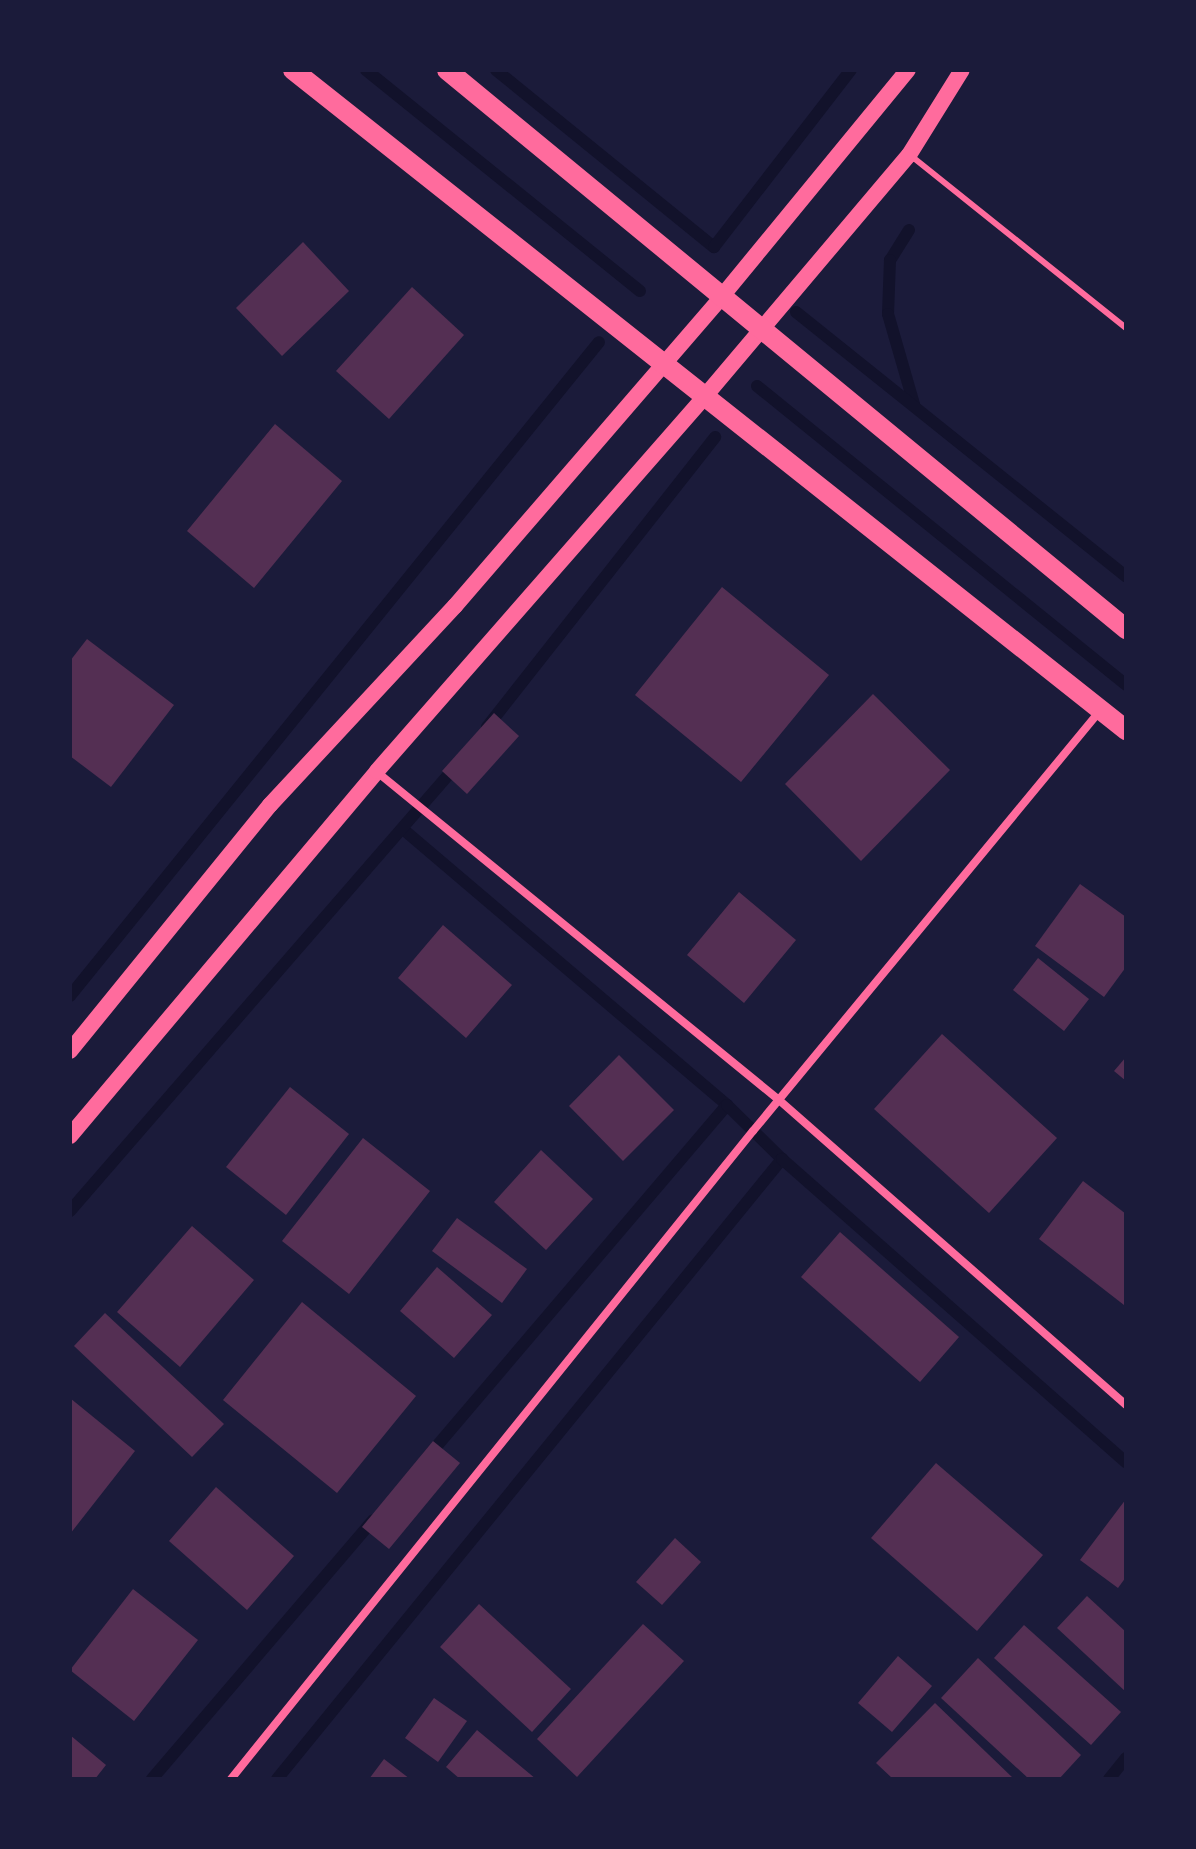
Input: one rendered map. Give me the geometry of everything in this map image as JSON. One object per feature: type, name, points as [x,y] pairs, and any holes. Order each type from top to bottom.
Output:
[{"type":"main road","points":[[293,70],[1126,730]]},
{"type":"main road","points":[[447,70],[1126,629]]},
{"type":"main road","points":[[70,1136],[377,771],[706,395],[909,155],[962,70]]},
{"type":"main road","points":[[70,1051],[270,805],[455,606],[723,295],[903,72]]},
{"type":"street","points":[[231,1779],[779,1100],[1101,710]]},
{"type":"street","points":[[377,771],[779,1100],[1126,1405]]},
{"type":"lane","points":[[909,155],[1126,328]]},
{"type":"building","points":[[303,242],[349,291],[282,356],[236,308]]},
{"type":"building","points":[[412,287],[464,335],[389,419],[336,371]]},
{"type":"building","points":[[275,424],[342,481],[254,588],[187,531]]},
{"type":"building","points":[[722,587],[829,675],[741,782],[635,695]]},
{"type":"building","points":[[87,639],[174,705],[111,787],[70,756],[70,661]]},
{"type":"building","points":[[873,694],[950,770],[861,861],[785,784]]},
{"type":"building","points":[[494,713],[519,736],[467,794],[442,771]]},
{"type":"building","points":[[1080,884],[1126,917],[1126,967],[1104,997],[1035,946]]},
{"type":"building","points":[[739,892],[796,940],[744,1003],[687,955]]},
{"type":"building","points":[[443,925],[512,985],[466,1038],[398,978]]},
{"type":"building","points":[[1038,958],[1089,999],[1064,1031],[1013,990]]},
{"type":"building","points":[[942,1034],[1057,1138],[989,1213],[874,1109]]},
{"type":"building","points":[[619,1055],[674,1110],[623,1161],[569,1106]]},
{"type":"building","points":[[1126,1057],[1126,1081],[1114,1071]]},
{"type":"building","points":[[290,1087],[349,1134],[286,1215],[226,1167]]},
{"type":"building","points":[[363,1138],[430,1191],[349,1294],[282,1241]]},
{"type":"building","points":[[541,1150],[593,1199],[546,1250],[494,1202]]},
{"type":"building","points":[[1083,1181],[1126,1214],[1124,1305],[1039,1239]]},
{"type":"building","points":[[457,1218],[527,1269],[502,1303],[432,1251]]},
{"type":"building","points":[[192,1226],[254,1280],[180,1367],[117,1312]]},
{"type":"building","points":[[840,1232],[959,1337],[920,1382],[801,1277]]},
{"type":"building","points":[[437,1267],[492,1315],[454,1358],[400,1311]]},
{"type":"building","points":[[302,1302],[416,1396],[337,1493],[223,1400]]},
{"type":"building","points":[[105,1313],[224,1424],[192,1457],[74,1346]]},
{"type":"building","points":[[70,1398],[135,1451],[70,1534]]},
{"type":"building","points":[[433,1441],[460,1463],[389,1549],[362,1527]]},
{"type":"building","points":[[936,1463],[1043,1555],[977,1631],[871,1538]]},
{"type":"building","points":[[216,1487],[294,1556],[247,1610],[169,1541]]},
{"type":"building","points":[[1126,1499],[1126,1577],[1118,1588],[1080,1560]]},
{"type":"building","points":[[675,1538],[701,1562],[662,1605],[636,1582]]},
{"type":"building","points":[[133,1589],[198,1640],[134,1721],[70,1670]]},
{"type":"building","points":[[1087,1596],[1126,1632],[1126,1692],[1057,1628]]},
{"type":"building","points":[[479,1604],[571,1689],[532,1732],[440,1647]]},
{"type":"building","points":[[643,1624],[684,1661],[577,1777],[537,1739]]},
{"type":"building","points":[[1024,1625],[1121,1712],[1091,1745],[994,1658]]},
{"type":"building","points":[[898,1656],[932,1686],[892,1732],[858,1703]]},
{"type":"building","points":[[978,1658],[1081,1755],[1059,1779],[1029,1779],[941,1698]]},
{"type":"building","points":[[434,1698],[467,1721],[438,1762],[405,1738]]},
{"type":"building","points":[[935,1703],[1014,1779],[893,1779],[876,1763]]},
{"type":"building","points":[[477,1730],[536,1779],[460,1779],[446,1767]]},
{"type":"building","points":[[70,1735],[106,1765],[95,1779],[70,1779]]},
{"type":"building","points":[[384,1759],[410,1779],[369,1779]]},
{"type":"waterway","points":[[366,70],[640,291]]},
{"type":"waterway","points":[[496,70],[714,247],[851,70]]},
{"type":"waterway","points":[[909,230],[890,260],[888,314],[914,404]]},
{"type":"waterway","points":[[796,312],[1126,576]]},
{"type":"waterway","points":[[70,996],[599,342]]},
{"type":"waterway","points":[[757,386],[1126,685]]},
{"type":"waterway","points":[[487,727],[715,437]]},
{"type":"waterway","points":[[70,1211],[456,766]]},
{"type":"waterway","points":[[404,830],[727,1105],[427,1457]]},
{"type":"waterway","points":[[727,1105],[782,1159]]},
{"type":"waterway","points":[[277,1779],[782,1159],[1126,1462]]},
{"type":"waterway","points":[[152,1779],[373,1520]]},
{"type":"waterway","points":[[1109,1779],[1126,1758]]}]
